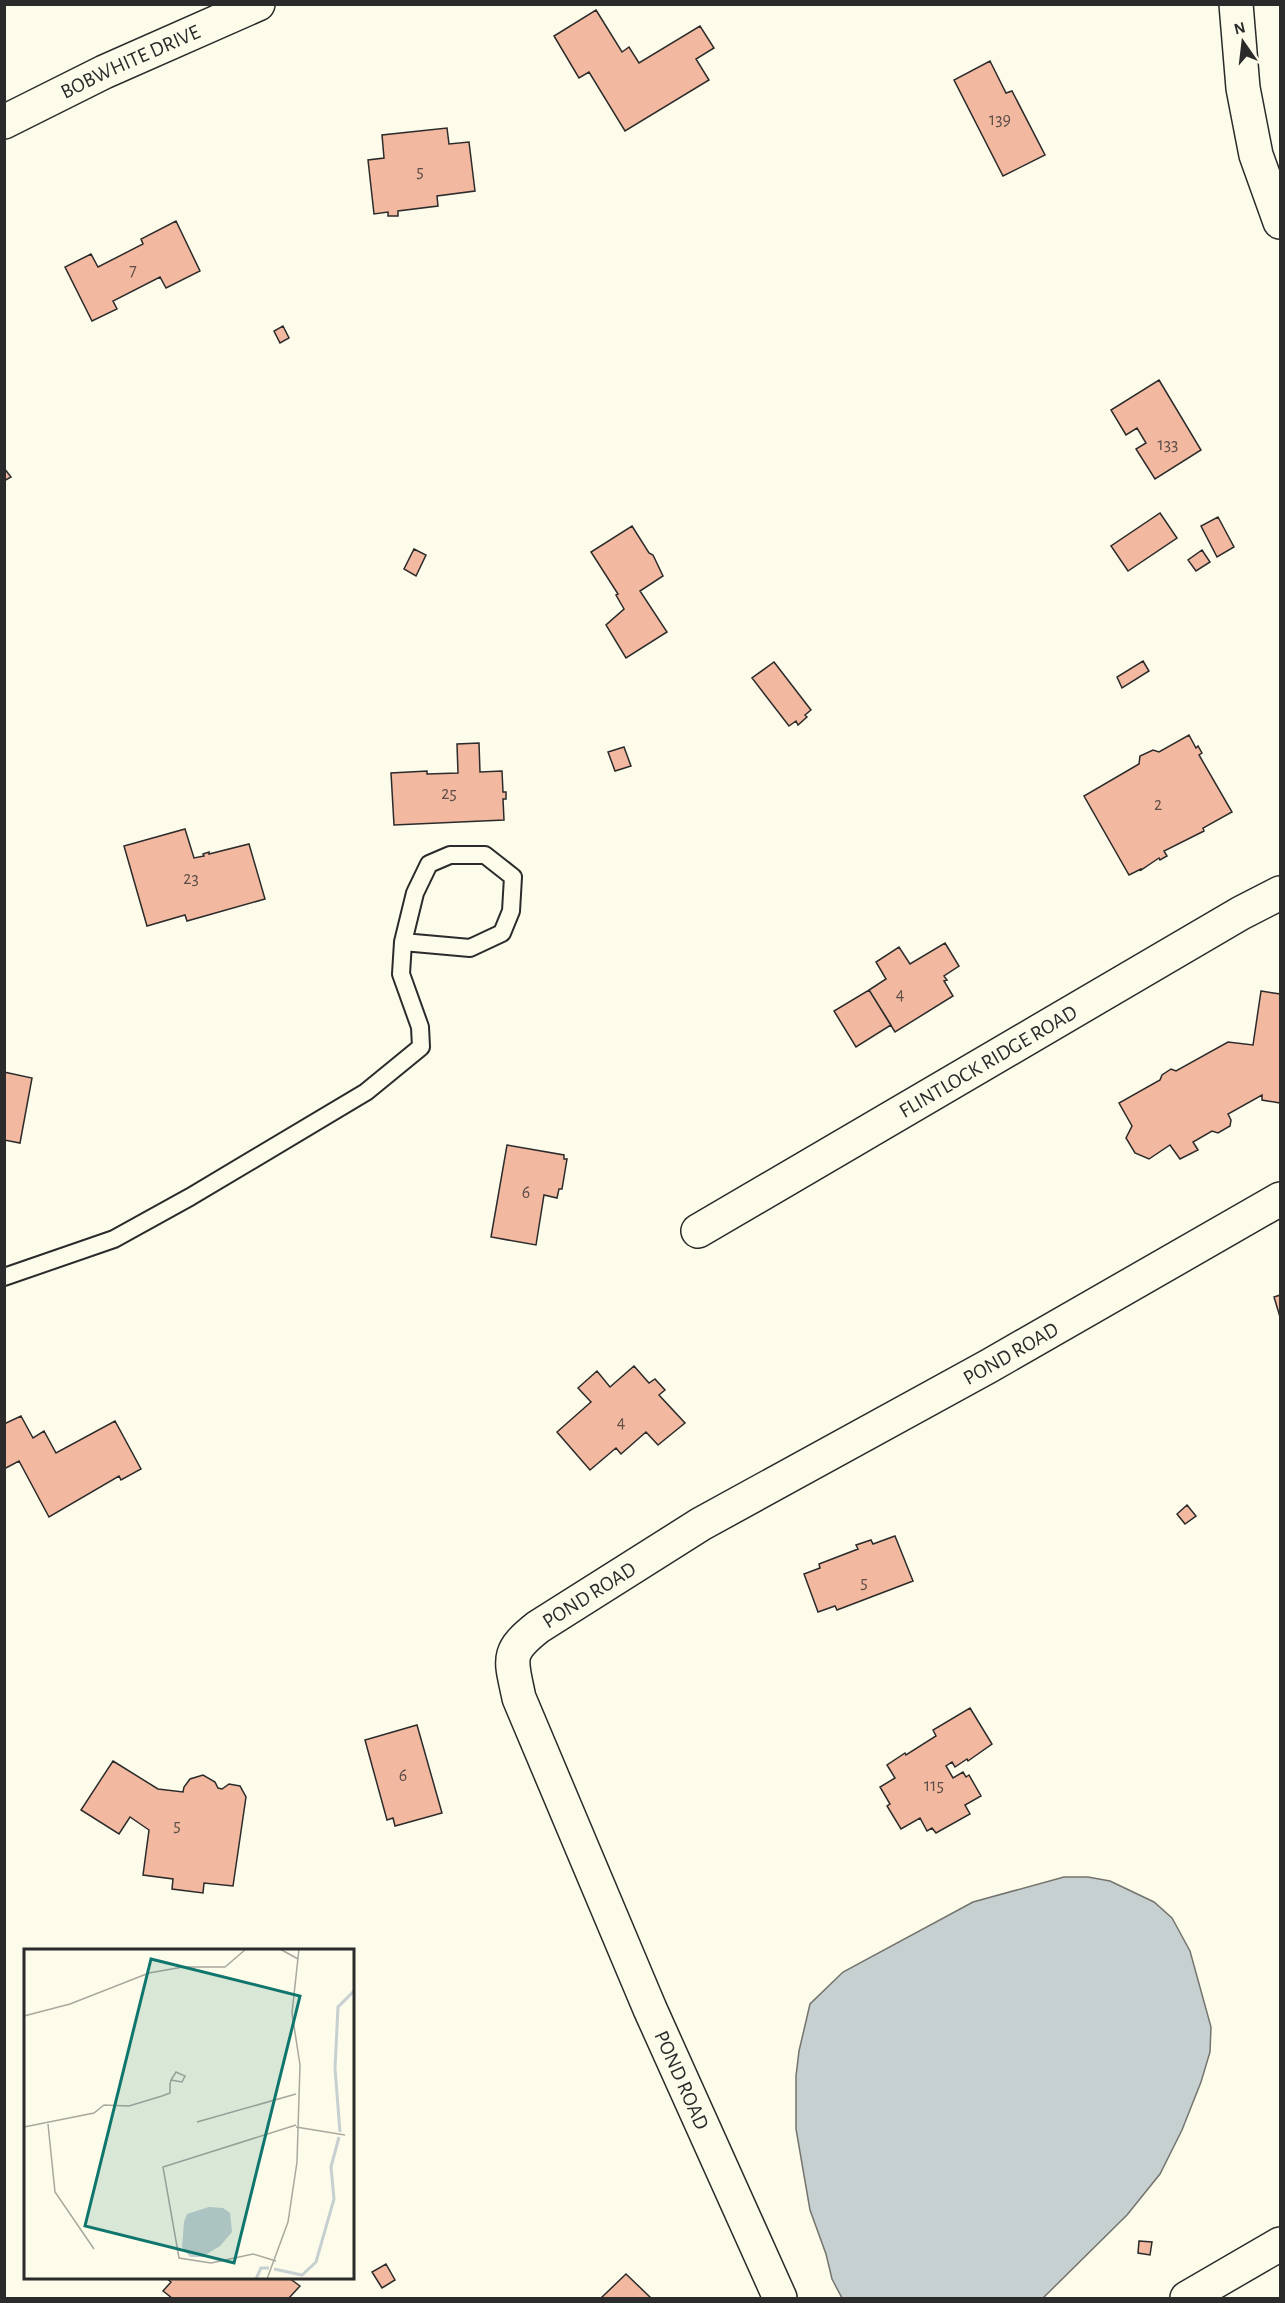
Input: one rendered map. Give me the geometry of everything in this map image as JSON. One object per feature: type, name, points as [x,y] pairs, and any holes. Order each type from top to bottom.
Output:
[{"type":"street","name":"BOBWHITE DRIVE","points":[[4,122],[114,67],[258,4]]},
{"type":"street","points":[[1236,4],[1243,88],[1256,155],[1281,222]]},
{"type":"street","name":"FLINTLOCK RIDGE ROAD","points":[[698,1231],[1241,913],[1281,893]]},
{"type":"street","name":"POND ROAD","points":[[780,2298],[650,2009],[519,1698],[513,1667],[514,1650],[521,1640],[538,1627],[701,1524],[999,1361],[1281,1198]]},
{"type":"street","points":[[1187,2298],[1281,2244]]},
{"type":"lane","points":[[4,1276],[114,1239],[190,1197],[366,1092],[421,1047],[420,1027],[401,974],[403,942],[416,893],[429,864],[450,855],[485,855],[513,877],[511,911],[502,933],[470,948],[403,942]]},
{"type":"shaded area","points":[[1064,1877],[1088,1877],[1110,1881],[1154,1902],[1172,1918],[1190,1951],[1211,2027],[1210,2052],[1182,2130],[1160,2174],[1127,2215],[1043,2298],[842,2298],[832,2279],[826,2254],[810,2210],[796,2129],[796,2076],[799,2051],[810,2004],[843,1972],[973,1902]]},
{"type":"building","points":[[596,10],[622,52],[629,47],[639,63],[700,26],[714,48],[696,59],[709,80],[625,131],[589,72],[579,78],[554,36]]},
{"type":"building","points":[[990,61],[1006,93],[1012,91],[1045,155],[1003,176],[954,80]]},
{"type":"building","points":[[447,128],[449,144],[469,142],[475,191],[437,196],[438,206],[398,211],[398,216],[388,216],[388,212],[374,214],[368,160],[384,158],[382,135]]},
{"type":"building","points":[[176,221],[200,271],[166,288],[160,277],[113,301],[117,309],[92,321],[65,267],[91,254],[98,267],[143,244],[141,239]]},
{"type":"building","points":[[283,326],[289,338],[280,343],[274,331]]},
{"type":"building","points":[[1159,380],[1201,450],[1155,479],[1136,449],[1146,443],[1137,428],[1126,435],[1111,410]]},
{"type":"building","points":[[4,468],[11,477],[4,481]]},
{"type":"building","points":[[1160,513],[1177,538],[1128,571],[1111,546]]},
{"type":"building","points":[[1218,517],[1234,547],[1217,557],[1201,526]]},
{"type":"building","points":[[632,526],[649,553],[653,555],[663,576],[640,591],[667,632],[626,658],[606,625],[624,609],[616,595],[618,594],[591,552]]},
{"type":"building","points":[[414,549],[426,555],[416,576],[404,569]]},
{"type":"building","points":[[1202,550],[1210,562],[1196,571],[1188,560]]},
{"type":"building","points":[[1143,661],[1149,671],[1122,688],[1117,677]]},
{"type":"building","points":[[774,662],[811,710],[798,725],[796,721],[789,726],[752,678]]},
{"type":"building","points":[[1189,735],[1196,748],[1198,746],[1202,753],[1199,755],[1232,812],[1203,828],[1204,831],[1164,851],[1167,856],[1129,875],[1084,796],[1139,764],[1140,756],[1153,750],[1159,752]]},
{"type":"building","points":[[479,743],[480,772],[502,771],[503,792],[506,792],[506,799],[503,799],[504,820],[394,825],[391,773],[427,771],[427,774],[458,773],[457,744]]},
{"type":"building","points":[[624,747],[631,766],[615,771],[608,752]]},
{"type":"building","points":[[185,829],[194,858],[204,856],[203,854],[209,852],[209,854],[249,844],[265,899],[187,921],[185,915],[147,926],[124,846]]},
{"type":"building","points":[[945,943],[959,966],[944,976],[947,980],[944,981],[953,996],[895,1032],[869,990],[886,979],[876,962],[899,947],[910,964]]},
{"type":"building","points":[[869,990],[891,1025],[856,1047],[834,1011]]},
{"type":"building","points":[[1261,991],[1280,994],[1280,1103],[1262,1100],[1262,1095],[1228,1114],[1231,1120],[1230,1126],[1218,1133],[1212,1131],[1193,1142],[1198,1150],[1180,1159],[1170,1145],[1149,1159],[1135,1153],[1126,1138],[1132,1126],[1119,1103],[1160,1080],[1162,1075],[1171,1069],[1176,1071],[1228,1042],[1253,1045]]},
{"type":"building","points":[[4,1072],[32,1078],[20,1143],[4,1140]]},
{"type":"building","points":[[507,1145],[564,1155],[564,1159],[567,1159],[562,1189],[559,1189],[557,1198],[544,1195],[536,1245],[491,1237]]},
{"type":"building","points":[[1280,1295],[1280,1317],[1274,1297]]},
{"type":"building","points":[[634,1366],[649,1383],[655,1379],[665,1390],[659,1395],[685,1423],[658,1445],[646,1432],[621,1454],[616,1448],[590,1470],[557,1432],[591,1402],[578,1388],[597,1371],[610,1387]]},
{"type":"building","points":[[21,1416],[33,1438],[44,1431],[56,1453],[115,1421],[141,1469],[121,1480],[119,1476],[49,1517],[19,1461],[4,1469],[4,1424]]},
{"type":"building","points":[[1187,1505],[1196,1516],[1185,1524],[1177,1514]]},
{"type":"building","points":[[895,1536],[913,1581],[837,1610],[835,1606],[818,1612],[804,1574],[820,1568],[819,1564],[858,1549],[856,1545],[871,1540],[873,1544]]},
{"type":"building","points":[[970,1708],[992,1744],[968,1761],[967,1759],[955,1767],[952,1762],[946,1766],[953,1778],[963,1772],[966,1777],[969,1775],[981,1796],[965,1805],[970,1814],[936,1833],[932,1828],[927,1831],[920,1818],[901,1829],[887,1806],[890,1804],[880,1787],[895,1778],[887,1765],[936,1736],[933,1730]]},
{"type":"building","points":[[417,1725],[442,1813],[395,1826],[393,1818],[387,1820],[365,1740]]},
{"type":"building","points":[[113,1761],[158,1789],[183,1792],[190,1779],[203,1775],[215,1782],[218,1788],[222,1789],[229,1784],[240,1786],[246,1797],[233,1886],[204,1883],[203,1893],[172,1889],[173,1879],[143,1875],[149,1830],[130,1817],[119,1834],[81,1810]]},
{"type":"building","points":[[1139,2241],[1152,2242],[1150,2255],[1138,2253]]},
{"type":"building","points":[[386,2264],[395,2280],[382,2288],[372,2272]]},
{"type":"building","points":[[626,2274],[651,2298],[601,2298]]},
{"type":"building","points":[[167,2279],[290,2279],[300,2286],[289,2298],[172,2298],[163,2291],[171,2282]]}]
